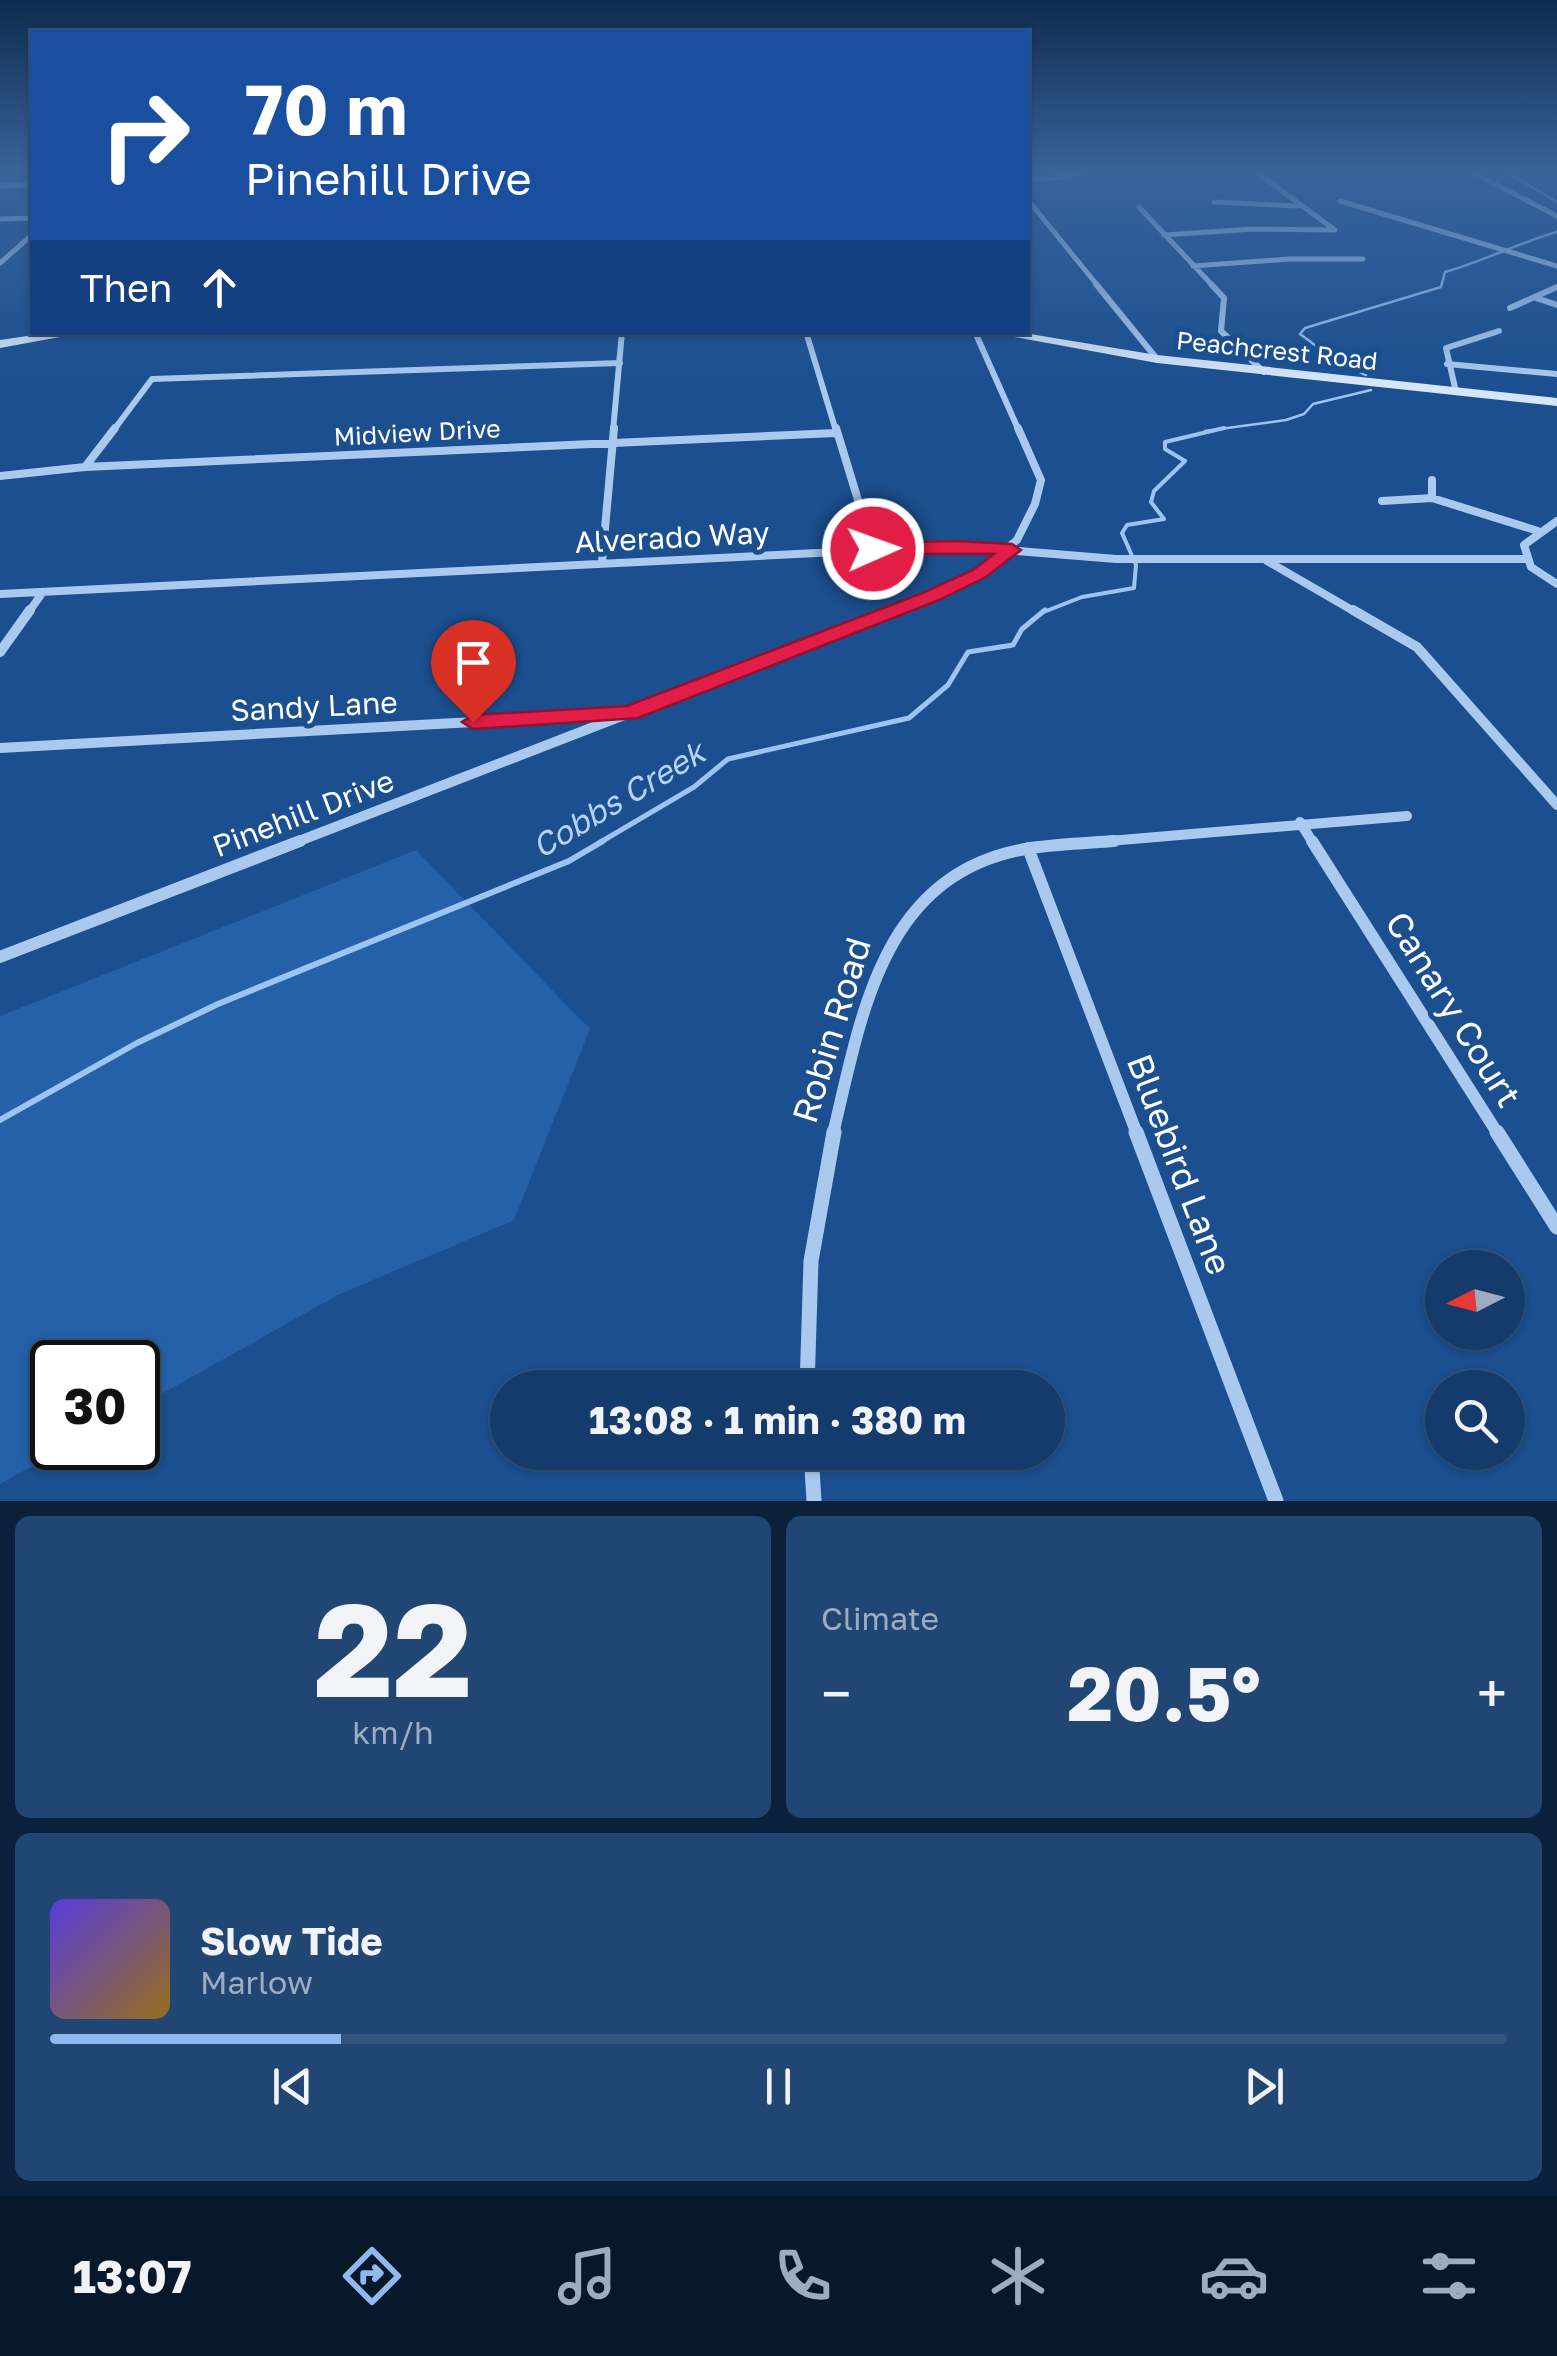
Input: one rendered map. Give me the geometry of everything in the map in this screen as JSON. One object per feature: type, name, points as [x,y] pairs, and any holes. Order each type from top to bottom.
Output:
[{"type":"street","points":[[0,263],[26,241]]},
{"type":"street","points":[[1061,241],[1157,359]]},
{"type":"street","points":[[1170,241],[1224,298],[1219,327],[1249,352],[1264,372]]},
{"type":"street","points":[[1474,241],[1557,266]]},
{"type":"street","points":[[1193,266],[1288,259],[1364,259]]},
{"type":"street","points":[[1510,308],[1557,287]]},
{"type":"street","points":[[1536,298],[1557,305]]},
{"type":"street","points":[[1456,392],[1446,348],[1499,331]]},
{"type":"street","points":[[0,344],[64,335]]},
{"type":"street","points":[[602,562],[622,335]]},
{"type":"street","points":[[807,335],[873,549]]},
{"type":"street","name":"Pinehill Drive","points":[[0,957],[932,596],[980,574],[1012,550],[1036,504],[1040,480],[977,335]]},
{"type":"street","name":"Peachcrest Road","points":[[1011,335],[1157,359],[1557,402]]},
{"type":"street","points":[[86,467],[152,378],[620,362]]},
{"type":"street","points":[[1447,364],[1557,374]]},
{"type":"street","name":"Midview Drive","points":[[0,476],[86,467],[836,432]]},
{"type":"street","points":[[1432,480],[1432,498]]},
{"type":"street","points":[[1382,501],[1432,498],[1538,530]]},
{"type":"street","points":[[1557,522],[1538,530],[1524,545],[1531,567],[1557,584]]},
{"type":"street","name":"Alverado Way","points":[[0,594],[956,546],[1116,559],[1526,559]]},
{"type":"street","points":[[1264,559],[1417,648],[1557,806]]},
{"type":"street","points":[[0,652],[42,592]]},
{"type":"street","name":"Sandy Lane","points":[[0,748],[630,713]]},
{"type":"street","name":"Robin Road","points":[[805,1370],[810,1266],[827,1153],[872,987],[894,934],[933,890],[974,865],[1028,848],[1300,822],[1407,816]]},
{"type":"street","name":"Canary Court","points":[[1300,822],[1557,1227]]},
{"type":"street","name":"Bluebird Lane","points":[[1028,848],[1276,1501]]},
{"type":"street","points":[[811,1470],[814,1501]]},
{"type":"shaded area","points":[[416,850],[590,1029],[514,1220],[338,1295],[160,1395],[160,1340],[30,1340],[30,1467],[0,1484],[0,1016]]},
{"type":"waterway","name":"Cobbs Creek","points":[[1366,375],[1339,363],[1300,334],[1305,328],[1441,287],[1445,272],[1529,241]]},
{"type":"waterway","name":"Cobbs Creek","points":[[1220,429],[1286,420],[1304,414],[1313,404],[1371,390]]},
{"type":"waterway","name":"Cobbs Creek","points":[[1220,429],[1224,428]]},
{"type":"waterway","name":"Cobbs Creek","points":[[1042,613],[1082,597],[1134,588],[1136,565],[1122,533],[1127,525],[1164,519],[1151,502],[1154,491],[1185,461],[1165,449],[1165,442],[1220,429]]},
{"type":"waterway","name":"Cobbs Creek","points":[[1205,431],[1220,429]]},
{"type":"waterway","name":"Cobbs Creek","points":[[1042,613],[1045,610]]},
{"type":"waterway","name":"Cobbs Creek","points":[[599,843],[694,787],[728,759],[909,718],[948,685],[968,652],[1013,645],[1022,629],[1042,613]]},
{"type":"waterway","name":"Cobbs Creek","points":[[0,1120],[137,1043],[218,1004],[569,861],[603,841]]},
{"type":"route","points":[[473,722],[630,713],[932,596],[980,574],[1012,550],[956,546],[873,549]]}]
